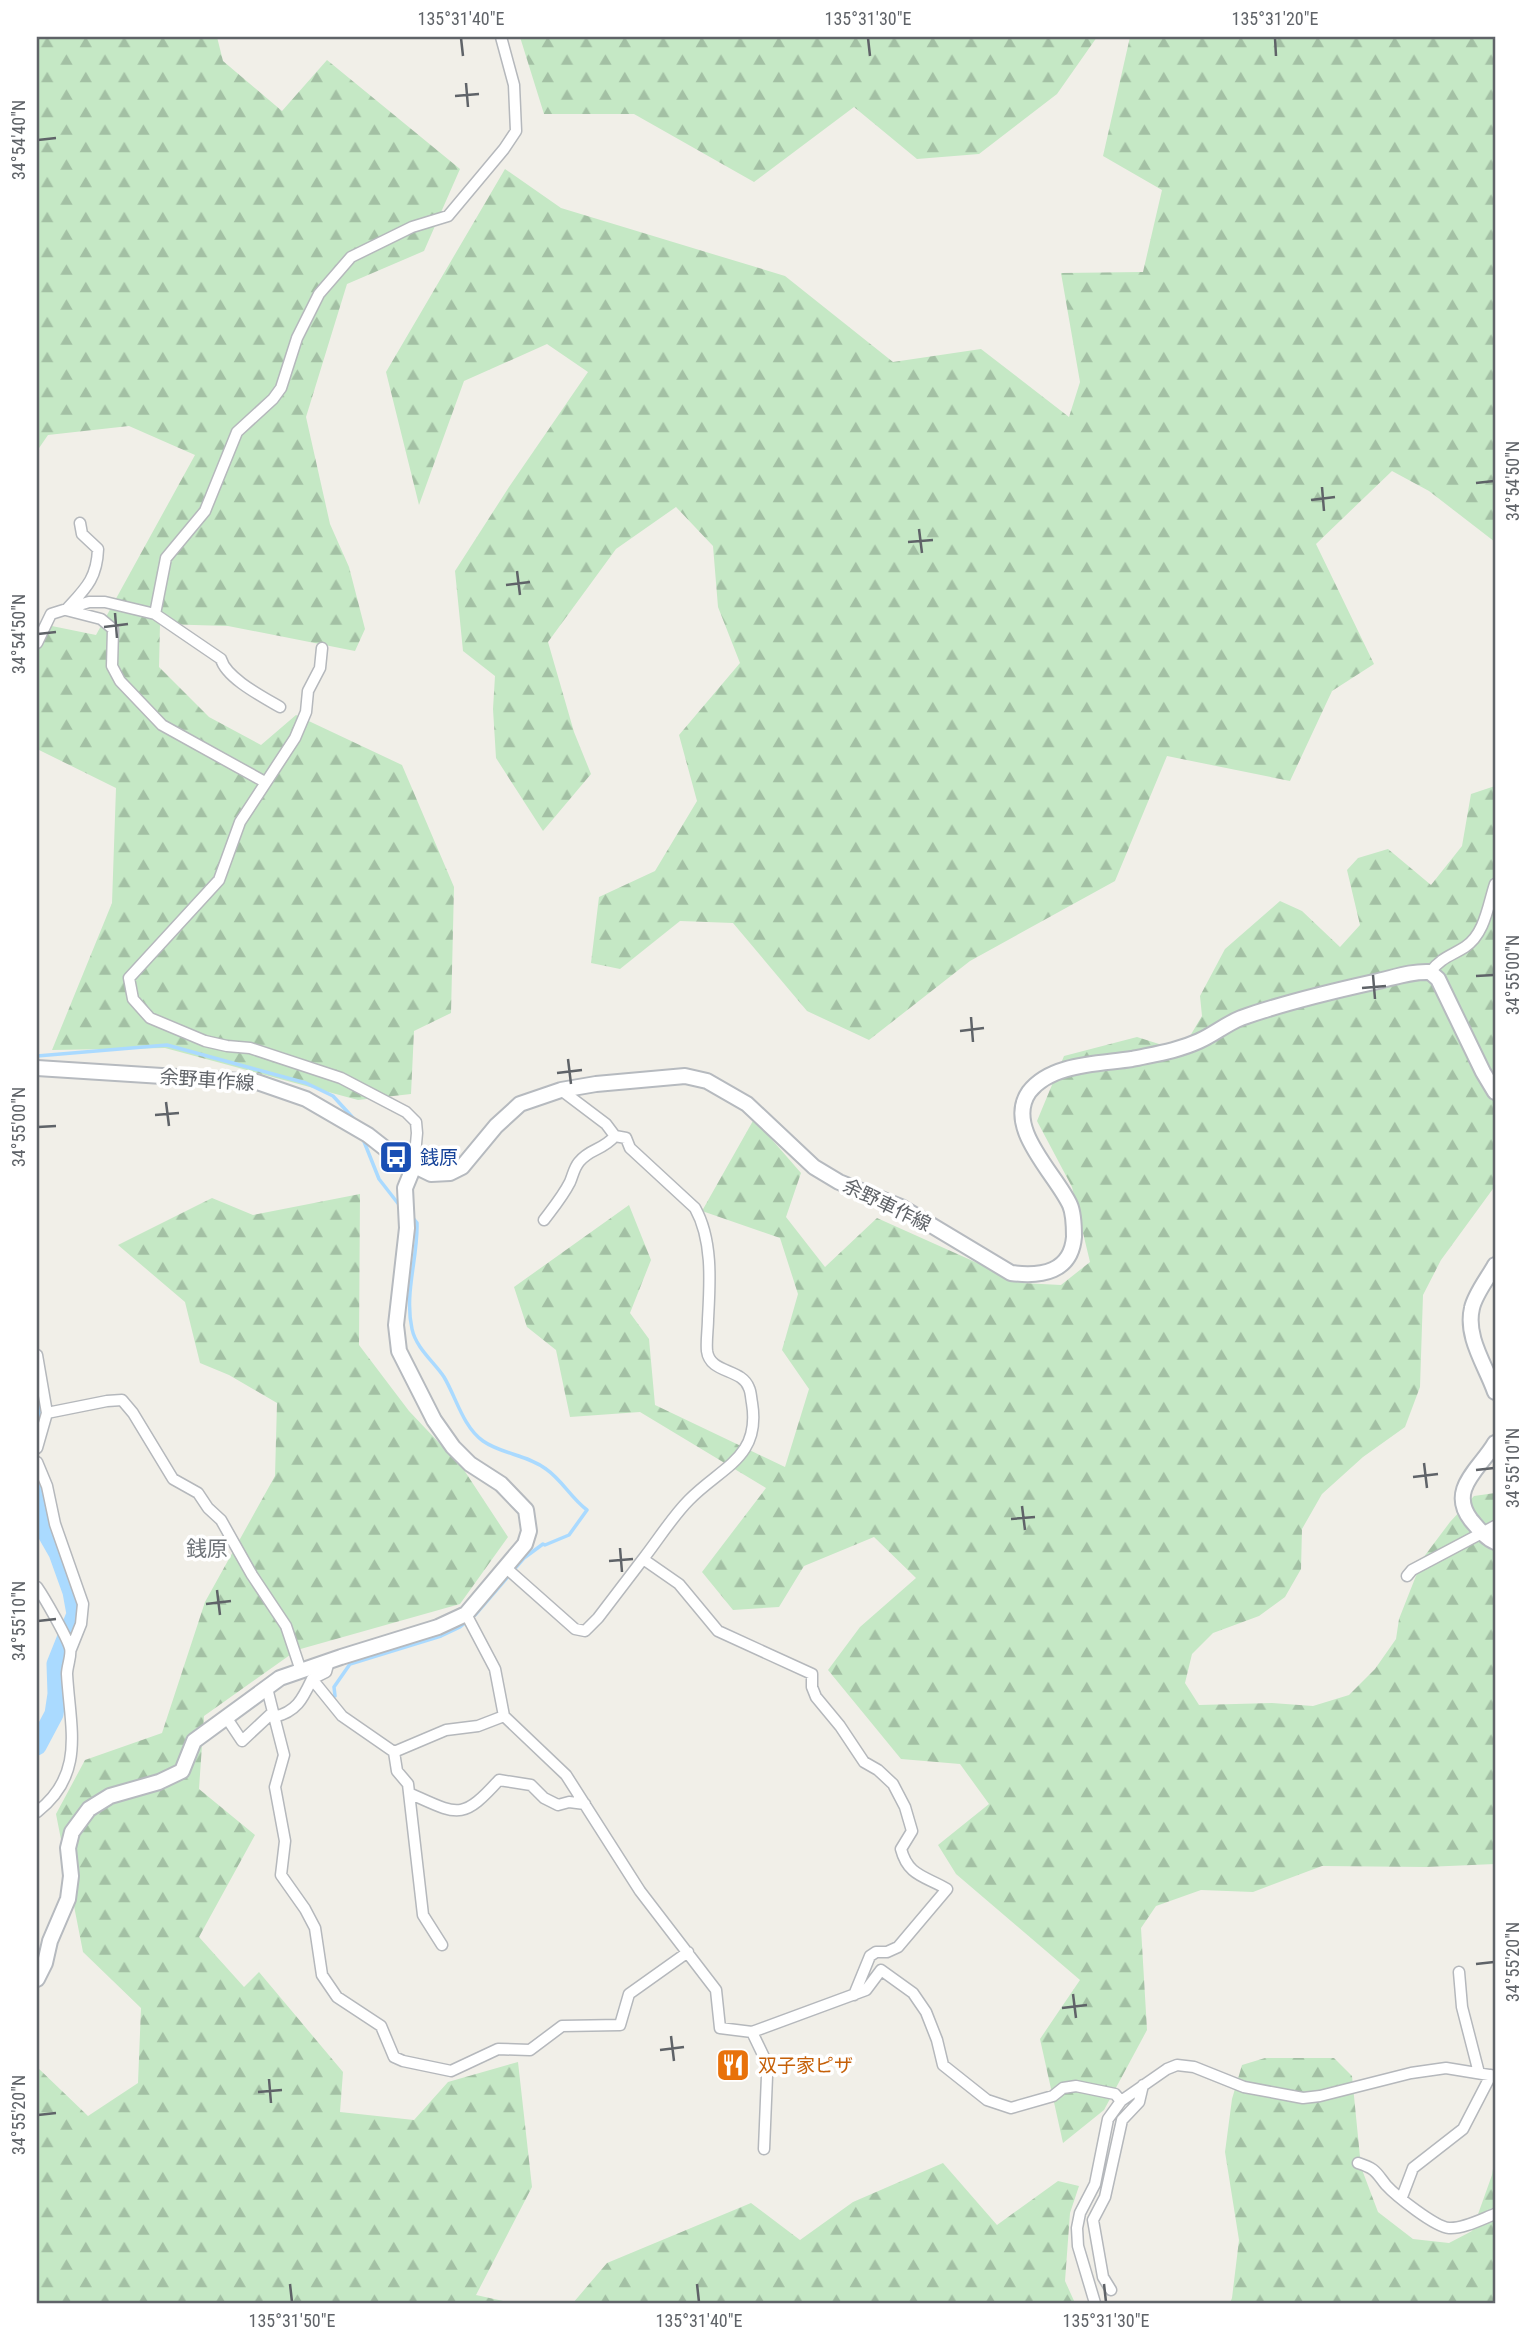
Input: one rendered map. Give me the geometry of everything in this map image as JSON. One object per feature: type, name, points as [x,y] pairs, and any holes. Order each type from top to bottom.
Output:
[{"type":"main road","name":"余野車作線","points":[[37,1068],[257,1082],[306,1099],[368,1135],[396,1157],[432,1174],[450,1173],[461,1167],[496,1126],[520,1104],[561,1090],[596,1084],[685,1076],[707,1080],[747,1104],[814,1167],[830,1177],[901,1207],[1011,1273],[1029,1275],[1047,1272],[1063,1265],[1072,1250],[1074,1227],[1070,1206],[1023,1125],[1022,1109],[1029,1093],[1045,1077],[1066,1070],[1175,1051],[1200,1041],[1239,1019],[1332,991],[1415,971],[1430,972]]},
{"type":"main road","points":[[1430,972],[1438,979],[1495,1092]]},
{"type":"main road","points":[[37,1979],[68,1899],[71,1876],[68,1848],[72,1832],[89,1809],[110,1796],[159,1782],[182,1771],[194,1741],[281,1678],[307,1675],[328,1661],[438,1628],[466,1614],[525,1544],[529,1531],[526,1510],[501,1484],[470,1464],[453,1447],[434,1420],[399,1351],[396,1325],[407,1228],[405,1188],[414,1166]]},
{"type":"main road","points":[[1495,1265],[1472,1307],[1471,1325],[1475,1344],[1495,1392]]},
{"type":"main road","points":[[1495,1443],[1464,1483],[1461,1498],[1466,1514],[1489,1529],[1495,1542]]},
{"type":"street","points":[[155,614],[166,558],[205,511],[237,432],[281,388],[297,338],[319,294],[351,257],[412,227],[448,216],[516,131],[514,85],[501,37]]},
{"type":"street","points":[[66,610],[93,579],[98,564],[98,549],[82,534],[80,523]]},
{"type":"street","points":[[37,643],[51,614],[89,602],[105,602],[155,614],[220,659],[223,667],[280,707]]},
{"type":"street","points":[[66,610],[102,620],[113,629],[112,666],[120,681],[162,725],[265,782]]},
{"type":"street","points":[[322,648],[320,668],[308,691],[306,712],[295,738],[240,822],[219,880],[130,978],[133,999],[150,1018],[180,1032],[227,1046],[250,1048],[341,1078],[406,1112],[416,1122],[414,1166]]},
{"type":"street","points":[[1430,972],[1440,960],[1467,946],[1478,935],[1495,884]]},
{"type":"street","points":[[505,1567],[575,1629],[584,1630],[598,1618],[688,1500],[741,1455],[752,1437],[755,1422],[749,1386],[743,1378],[714,1364],[707,1353],[710,1281],[702,1220],[695,1208],[630,1148],[626,1139],[615,1136],[606,1124],[561,1090]]},
{"type":"street","points":[[544,1220],[571,1181],[573,1171],[580,1161],[589,1152],[600,1150],[615,1136]]},
{"type":"street","points":[[37,1355],[47,1413],[37,1448]]},
{"type":"street","points":[[47,1413],[122,1400],[133,1413],[173,1479],[198,1493],[208,1508],[221,1520],[252,1575],[286,1626],[307,1675],[342,1716],[394,1752],[397,1771],[408,1784],[411,1794],[424,1915],[442,1945]]},
{"type":"street","points":[[37,1462],[47,1486],[55,1524],[83,1604],[81,1624],[67,1642]]},
{"type":"street","points":[[1407,1576],[1412,1570],[1489,1529]]},
{"type":"street","points":[[643,1559],[679,1584],[718,1631],[812,1674],[812,1687],[816,1698],[840,1726],[864,1762],[893,1784],[905,1807],[912,1831],[901,1849],[904,1861],[911,1871],[947,1889],[898,1947],[870,1956],[854,1995]]},
{"type":"street","points":[[37,1587],[67,1642],[72,1718],[68,1774],[54,1795],[37,1812]]},
{"type":"street","points":[[466,1614],[495,1669],[504,1716],[566,1775],[640,1891],[716,1990],[720,2028],[752,2032],[866,1990],[881,1970],[914,1993],[926,2012],[943,2065],[987,2100],[1012,2108],[1053,2096],[1063,2088],[1076,2087],[1115,2094],[1121,2101]]},
{"type":"street","points":[[226,1717],[242,1741],[274,1714],[293,1710],[301,1702],[307,1675]]},
{"type":"street","points":[[268,1688],[284,1755],[275,1787],[285,1841],[281,1875],[315,1928],[322,1975],[337,1997],[381,2026],[394,2057],[451,2071],[498,2049],[530,2050],[562,2026],[620,2025],[629,1994],[688,1952]]},
{"type":"street","points":[[394,1752],[446,1730],[478,1726],[504,1716]]},
{"type":"street","points":[[411,1794],[450,1811],[461,1811],[471,1807],[499,1780],[531,1785],[544,1798],[558,1805],[569,1802],[585,1804]]},
{"type":"street","points":[[1459,1972],[1462,2007],[1479,2073]]},
{"type":"street","points":[[752,2032],[764,2057],[767,2076],[764,2149]]},
{"type":"street","points":[[1095,2303],[1078,2246],[1076,2228],[1080,2213],[1095,2185],[1108,2119],[1121,2101],[1177,2065],[1188,2066],[1244,2087],[1303,2098],[1411,2073],[1446,2068],[1493,2075],[1463,2129],[1413,2168],[1402,2197]]},
{"type":"street","points":[[1111,2290],[1103,2277],[1093,2220],[1105,2197],[1122,2120],[1139,2102],[1143,2085]]},
{"type":"street","points":[[1358,2163],[1375,2168],[1387,2185],[1437,2224],[1449,2228],[1495,2214]]},
{"type":"green space","points":[[37,37],[217,37],[223,61],[282,111],[327,60],[460,169],[424,251],[347,284],[306,417],[330,524],[349,567],[365,629],[355,651],[228,626],[160,624],[159,667],[209,717],[261,745],[296,715],[402,765],[454,887],[451,1013],[414,1031],[411,1094],[358,1100],[165,1048],[52,1050],[112,903],[116,788],[37,749],[37,623],[96,635],[195,455],[129,426],[48,435],[37,451]]},
{"type":"green space","points":[[520,37],[1097,37],[1057,94],[979,154],[917,159],[854,107],[754,182],[634,114],[544,114]]},
{"type":"green space","points":[[1130,37],[1495,37],[1495,542],[1429,491],[1392,471],[1316,544],[1374,664],[1332,691],[1290,781],[1167,756],[1115,881],[970,961],[869,1040],[807,1011],[733,923],[680,921],[620,969],[591,963],[599,897],[655,871],[697,801],[679,735],[740,663],[718,607],[713,546],[676,507],[616,549],[548,642],[574,732],[591,774],[543,831],[496,758],[493,709],[495,676],[463,651],[455,571],[588,372],[547,344],[464,381],[419,505],[386,372],[505,169],[561,208],[785,276],[893,362],[981,349],[1069,417],[1080,382],[1061,273],[1143,272],[1162,190],[1103,156]]},
{"type":"green space","points":[[1495,786],[1495,1186],[1441,1260],[1423,1295],[1420,1387],[1405,1427],[1363,1457],[1322,1494],[1302,1529],[1301,1569],[1285,1597],[1259,1616],[1213,1633],[1192,1654],[1185,1683],[1199,1705],[1272,1703],[1313,1706],[1349,1695],[1375,1669],[1396,1639],[1399,1619],[1423,1558],[1474,1496],[1495,1493],[1495,1864],[1426,1867],[1322,1866],[1253,1892],[1201,1890],[1156,1906],[1141,1928],[1147,2030],[1104,2110],[1063,2143],[1040,2039],[1080,1980],[956,1874],[938,1845],[989,1804],[960,1764],[901,1759],[828,1670],[860,1627],[916,1578],[874,1537],[804,1566],[779,1607],[733,1610],[702,1572],[766,1488],[640,1412],[570,1417],[556,1350],[527,1327],[514,1287],[629,1205],[651,1260],[630,1313],[649,1339],[655,1405],[785,1467],[809,1389],[782,1350],[798,1294],[780,1238],[702,1211],[754,1119],[801,1173],[786,1217],[825,1267],[877,1218],[1022,1283],[1061,1285],[1090,1262],[1072,1187],[1037,1121],[1064,1056],[1137,1037],[1181,1051],[1202,1016],[1200,996],[1225,949],[1280,901],[1302,911],[1340,947],[1360,925],[1347,870],[1358,858],[1388,849],[1431,885],[1462,846],[1471,794]]},
{"type":"green space","points":[[360,1194],[359,1345],[409,1411],[462,1467],[508,1537],[460,1604],[297,1650],[204,1716],[199,1789],[255,1835],[199,1937],[244,1987],[259,1972],[343,2072],[340,2112],[414,2120],[448,2082],[518,2062],[532,2187],[476,2295],[512,2303],[37,2303],[37,2067],[88,2116],[138,2083],[141,2008],[83,1952],[56,1814],[85,1760],[162,1733],[205,1602],[275,1476],[277,1403],[229,1375],[200,1363],[185,1302],[118,1245],[212,1198],[253,1215]]},
{"type":"green space","points":[[1265,2058],[1334,2058],[1352,2076],[1361,2167],[1378,2212],[1413,2239],[1449,2243],[1472,2231],[1492,2175],[1495,2156],[1495,2303],[1230,2303],[1239,2240],[1225,2152],[1232,2099],[1242,2065]]},
{"type":"green space","points":[[943,2163],[997,2225],[1058,2181],[1079,2186],[1070,2213],[1065,2281],[1075,2303],[573,2303],[607,2263],[751,2203],[800,2240],[853,2202]]},
{"type":"waterway","points":[[37,1056],[167,1045],[306,1083],[333,1096],[355,1120]]},
{"type":"waterway","points":[[363,1139],[379,1179],[400,1206]]},
{"type":"waterway","points":[[335,1696],[334,1687],[350,1664],[441,1636],[460,1627],[475,1615],[524,1558],[543,1544],[569,1535],[587,1510],[557,1478],[539,1464],[498,1449],[476,1435],[465,1420],[444,1377],[417,1342],[410,1316],[417,1223],[411,1216]]},
{"type":"waterway","points":[[37,1487],[44,1506],[46,1532],[58,1553],[72,1592],[76,1614],[56,1664],[57,1694],[54,1714],[37,1746]]},
{"type":"place","name":"銭原","points":[[396,1157]]},
{"type":"place","name":"双子家ピザ","points":[[733,2065]]},
{"type":"district","name":"銭原","points":[[207,1549]]}]
